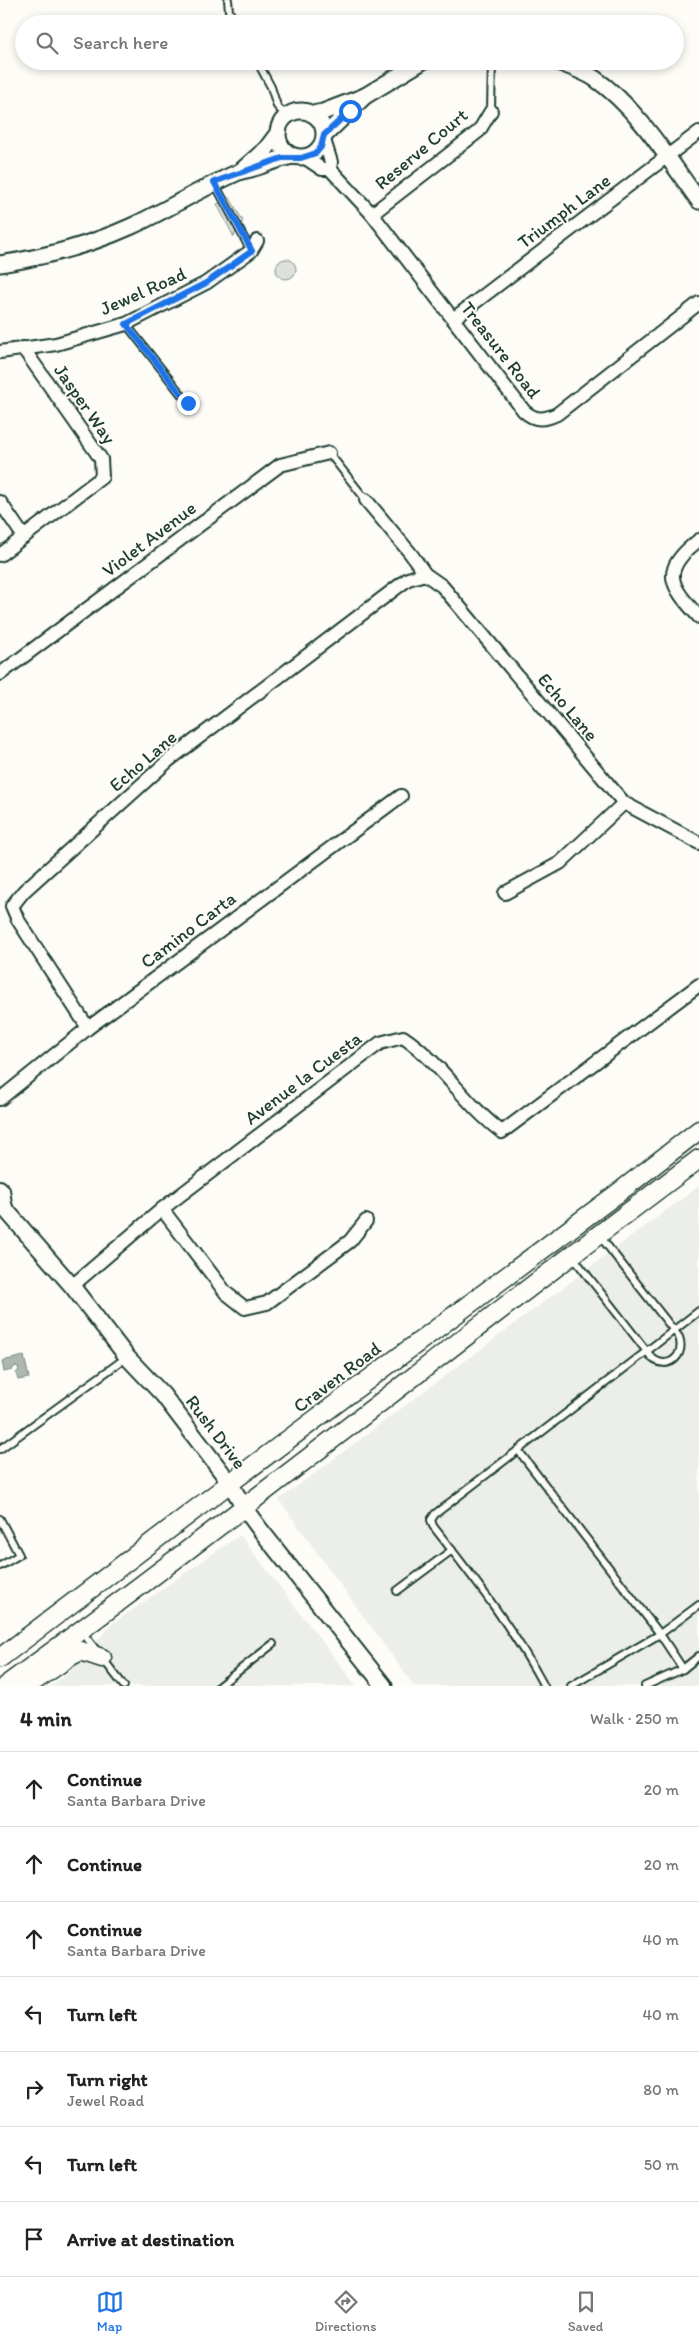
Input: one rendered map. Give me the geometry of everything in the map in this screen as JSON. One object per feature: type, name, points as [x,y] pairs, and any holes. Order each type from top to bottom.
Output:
[{"type":"main road","name":"Craven Road","points":[[0,1658],[699,1130]]},
{"type":"main road","points":[[5,1686],[245,1509],[598,1234],[699,1159]]},
{"type":"main road","points":[[24,1686],[30,1684],[71,1656],[81,1652],[102,1658]]},
{"type":"street","points":[[241,171],[266,149],[287,117],[297,112],[312,114],[323,112],[365,96],[408,70]]},
{"type":"street","points":[[576,70],[593,77],[612,92],[667,157],[699,201]]},
{"type":"street","points":[[0,264],[61,252],[107,236],[132,226],[214,182],[241,171],[254,170],[282,158],[316,153],[324,138],[365,96]]},
{"type":"street","name":"Reserve Court","points":[[372,214],[479,131],[490,111]]},
{"type":"street","points":[[312,114],[323,125],[324,138],[331,162],[330,169]]},
{"type":"street","name":"Triumph Lane","points":[[452,319],[699,132]]},
{"type":"street","points":[[278,133],[282,147],[299,157]]},
{"type":"street","name":"Treasure Road","points":[[299,157],[322,169],[330,169],[372,214],[524,411],[536,419],[547,419],[557,414],[699,303]]},
{"type":"street","name":"Jewel Road","points":[[0,352],[56,344],[126,324],[206,283],[254,246]]},
{"type":"street","name":"Jasper Way","points":[[0,555],[102,477],[101,459],[23,348]]},
{"type":"street","name":"Violet Avenue","points":[[0,674],[280,465],[329,453]]},
{"type":"street","name":"Echo Lane","points":[[366,500],[411,554],[425,574],[442,586],[624,803],[699,843]]},
{"type":"street","points":[[0,502],[24,537]]},
{"type":"street","points":[[699,540],[677,559],[673,572],[676,592],[699,617]]},
{"type":"street","name":"Echo Lane","points":[[88,1028],[18,920],[12,906],[24,891],[169,760],[408,578],[425,574]]},
{"type":"street","name":"Camino Carta","points":[[0,1099],[88,1028],[401,796]]},
{"type":"street","points":[[505,893],[560,863],[624,803]]},
{"type":"street","name":"Avenue la Cuesta","points":[[72,1286],[162,1209],[380,1043],[403,1037],[418,1047],[485,1120],[502,1132],[699,986]]},
{"type":"street","name":"Rush Drive","points":[[0,1187],[3,1190],[2,1212],[72,1286],[127,1357],[163,1395],[230,1483],[245,1509],[384,1686]]},
{"type":"street","points":[[162,1209],[226,1293],[245,1308],[267,1303],[350,1241],[366,1221]]},
{"type":"lane","points":[[228,0],[231,15]]},
{"type":"lane","points":[[262,70],[278,106],[287,117]]},
{"type":"lane","points":[[490,111],[492,70]]},
{"type":"lane","points":[[214,182],[254,246]]},
{"type":"lane","points":[[126,324],[188,403]]},
{"type":"lane","points":[[329,453],[366,500]]},
{"type":"lane","points":[[572,1255],[652,1358],[661,1363],[672,1362],[677,1358],[681,1342],[598,1234]]},
{"type":"lane","points":[[544,1686],[501,1614],[433,1526],[431,1520],[435,1514],[699,1311]]},
{"type":"lane","points":[[0,1449],[127,1357]]},
{"type":"lane","points":[[518,1450],[660,1634],[683,1669]]},
{"type":"lane","points":[[0,1519],[19,1555],[0,1566]]},
{"type":"lane","points":[[397,1591],[452,1550]]},
{"type":"lane","points":[[571,1686],[660,1634],[699,1605]]},
{"type":"lane","points":[[81,1631],[124,1686]]},
{"type":"lane","points":[[218,1686],[273,1644]]},
{"type":"lane","points":[[645,1686],[683,1669],[699,1656]]},
{"type":"shaded area","points":[[230,198],[243,221],[237,228],[234,237],[217,204]]},
{"type":"shaded area","points":[[286,259],[293,262],[296,269],[293,276],[286,279],[279,276],[276,269],[279,262]]},
{"type":"shaded area","points":[[699,1186],[699,1686],[414,1686],[279,1500]]},
{"type":"shaded area","points":[[24,1356],[29,1378],[18,1380],[16,1373],[19,1370],[15,1366],[12,1370],[4,1372],[2,1361]]},
{"type":"shaded area","points":[[240,1535],[356,1686],[50,1686],[67,1675],[112,1624]]},
{"type":"route","points":[[188,403],[126,324],[206,283],[252,251],[214,182],[241,171],[254,170],[282,158],[294,156],[301,158],[316,153],[321,147],[324,135],[350,111]]}]
